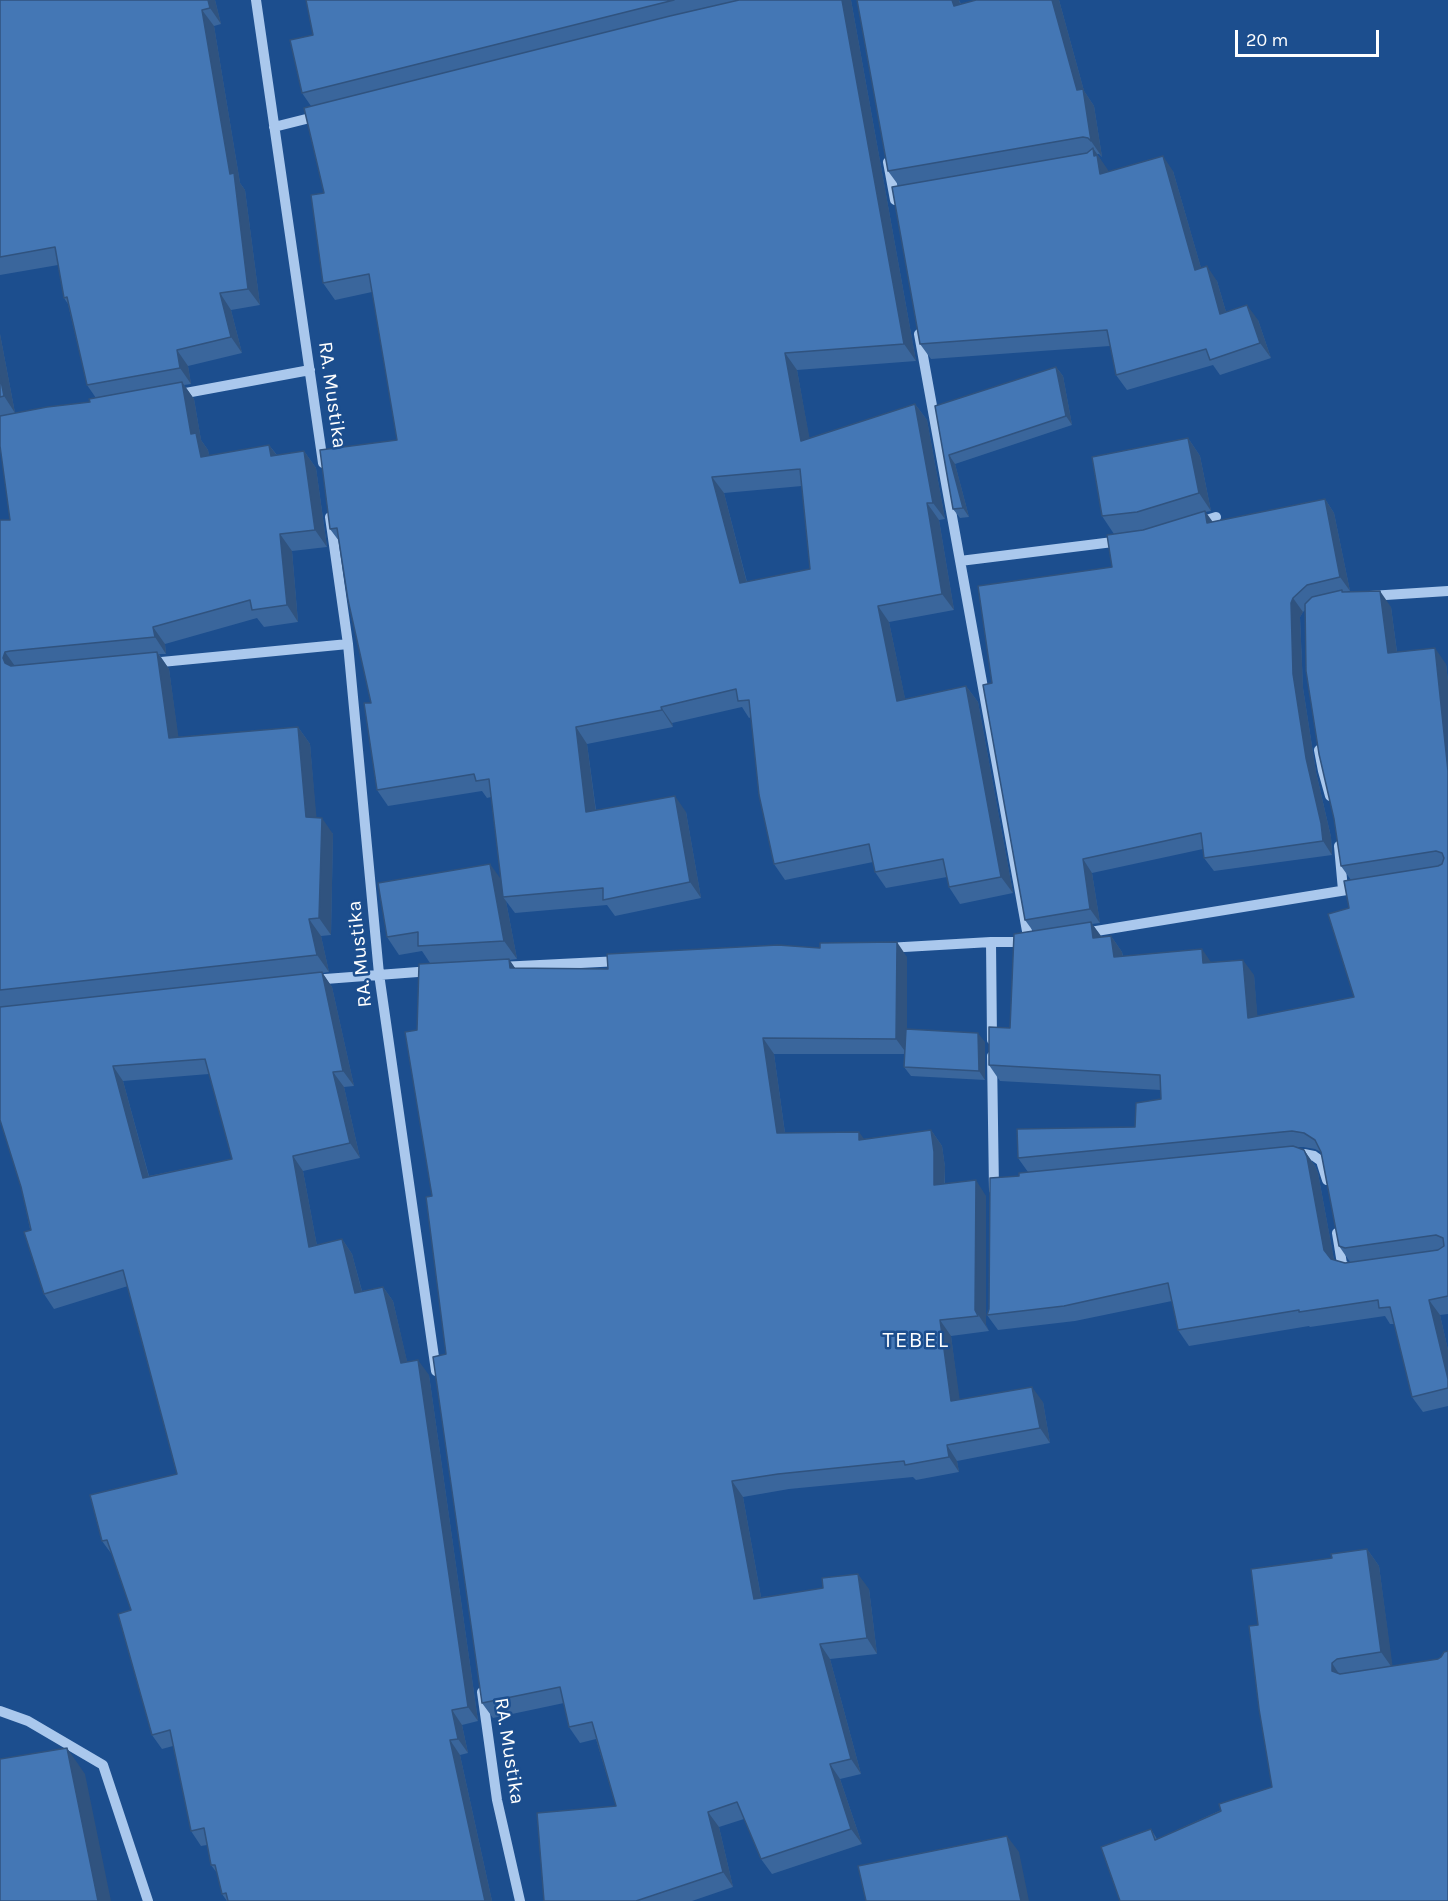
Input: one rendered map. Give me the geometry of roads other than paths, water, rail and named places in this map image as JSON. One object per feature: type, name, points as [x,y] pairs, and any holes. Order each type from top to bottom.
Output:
[{"type":"street","name":"RA. Mustika","points":[[256,0],[324,473]]},
{"type":"street","points":[[274,127],[332,112]]},
{"type":"street","points":[[886,150],[900,195],[897,208]]},
{"type":"street","points":[[873,948],[1035,941],[960,561],[918,326]]},
{"type":"street","points":[[161,397],[310,370]]},
{"type":"street","name":"RA. Mustika","points":[[329,507],[348,644],[379,974],[438,1387]]},
{"type":"street","points":[[1184,527],[1216,517]]},
{"type":"street","points":[[960,561],[1127,540]]},
{"type":"street","points":[[1358,597],[1448,591]]},
{"type":"street","points":[[136,665],[348,644]]},
{"type":"street","points":[[1318,740],[1333,809]]},
{"type":"street","points":[[1338,836],[1343,890]]},
{"type":"street","points":[[1076,935],[1366,887]]},
{"type":"street","points":[[991,942],[994,1191],[1006,1184]]},
{"type":"street","points":[[485,968],[626,961]]},
{"type":"street","points":[[295,982],[438,971]]},
{"type":"street","points":[[1286,1157],[1304,1154],[1314,1156],[1321,1161],[1330,1195]]},
{"type":"street","points":[[1334,1218],[1342,1264],[1349,1270],[1366,1269]]},
{"type":"street","name":"RA. Mustika","points":[[481,1682],[497,1800],[520,1901]]},
{"type":"street","points":[[0,1711],[28,1721],[103,1766],[148,1901]]},
{"type":"district","name":"TEBEL","points":[[916,1341]]}]
